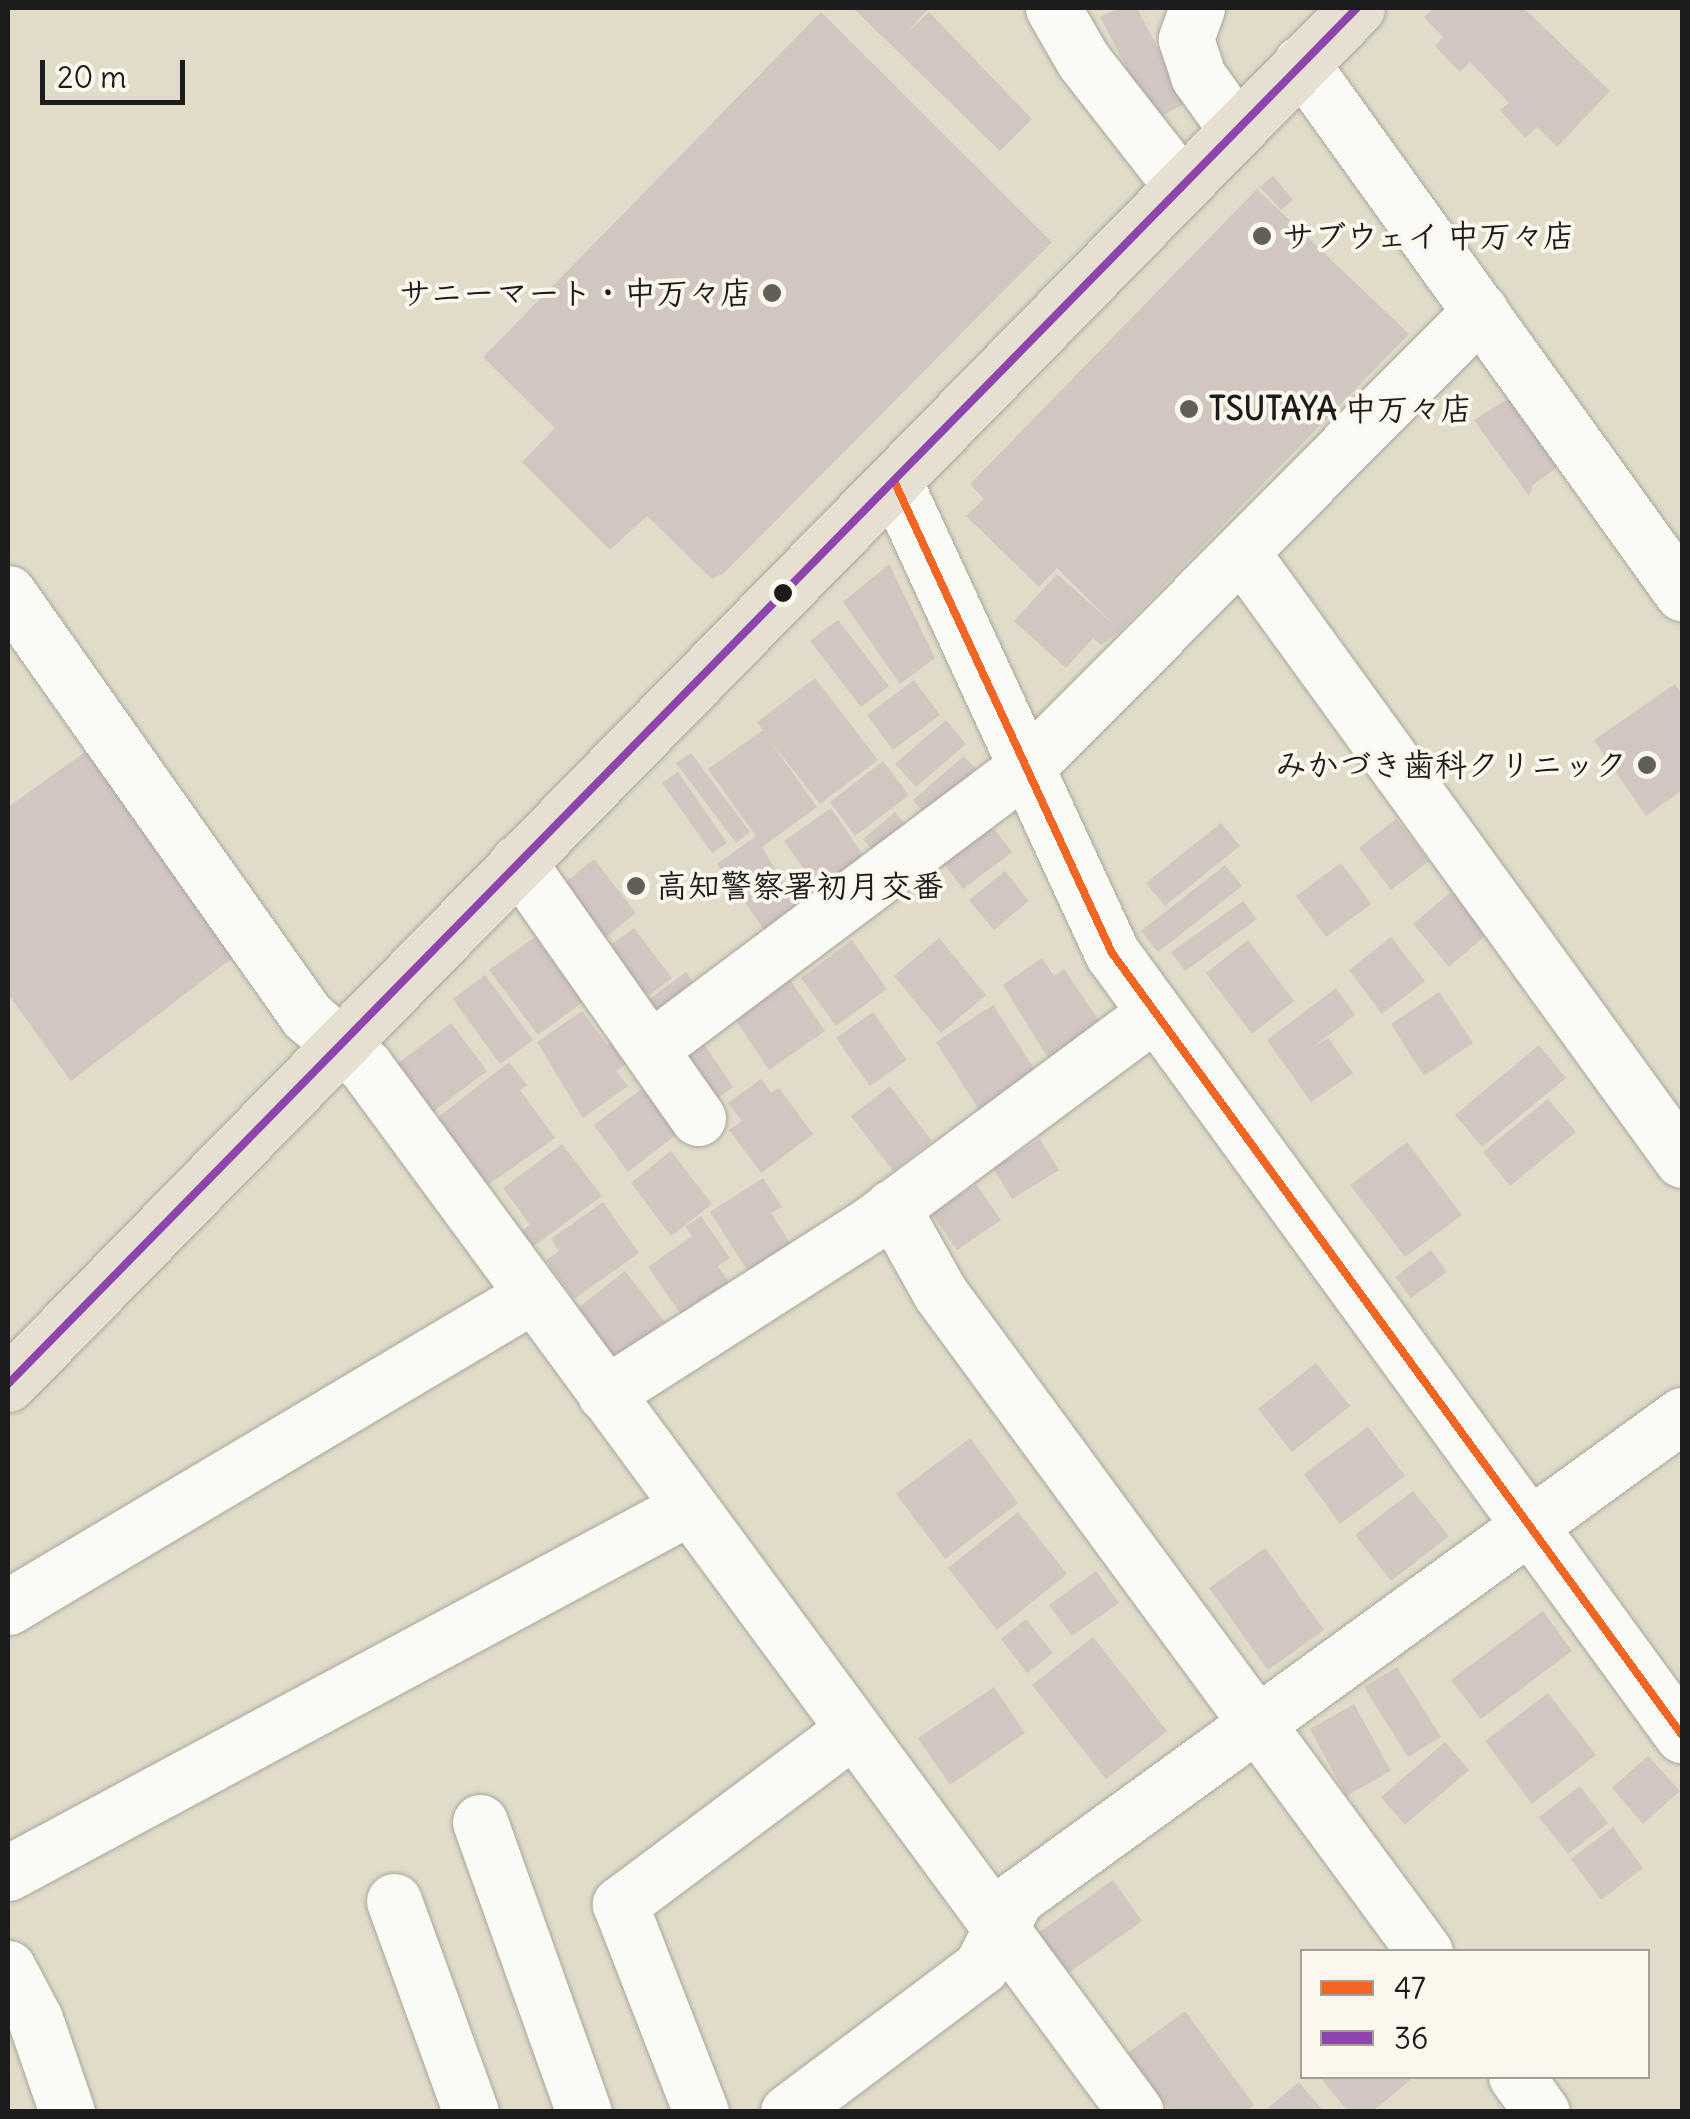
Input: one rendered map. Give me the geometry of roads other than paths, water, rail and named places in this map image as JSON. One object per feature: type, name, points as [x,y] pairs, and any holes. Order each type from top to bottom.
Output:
[{"type":"main road","points":[[8,1384],[895,483],[1180,184],[1357,8]]},
{"type":"street","points":[[1053,8],[1083,60],[1180,184]]},
{"type":"street","points":[[1197,8],[1186,40],[1198,76],[1236,129]]},
{"type":"street","points":[[1301,63],[1682,593]]},
{"type":"street","points":[[650,1049],[1030,764],[1244,556],[1480,311]]},
{"type":"street","points":[[895,483],[1030,764],[1112,953],[1682,1734]]},
{"type":"street","points":[[1244,556],[1682,1160]]},
{"type":"street","points":[[8,594],[308,1016],[365,1066],[1136,2112]]},
{"type":"street","points":[[518,862],[698,1118]]},
{"type":"street","points":[[605,1394],[892,1207],[1155,1012]]},
{"type":"street","points":[[892,1207],[940,1292],[1423,1949]]},
{"type":"street","points":[[8,1607],[533,1295]]},
{"type":"street","points":[[788,2112],[981,1967],[1016,1898],[1682,1414]]},
{"type":"street","points":[[8,1873],[688,1508]]},
{"type":"street","points":[[702,2112],[620,1904],[854,1730]]},
{"type":"street","points":[[480,1822],[584,2112]]},
{"type":"street","points":[[394,1901],[470,2112]]},
{"type":"street","points":[[8,1968],[35,2019],[66,2112]]},
{"type":"street","points":[[1518,2079],[1542,2112]]},
{"type":"place","name":"サブウェイ 中万々店","points":[[1262,236]]},
{"type":"place","name":"サニーマート・中万々店","points":[[772,293]]},
{"type":"place","name":"TSUTAYA 中万々店","points":[[1189,409]]},
{"type":"place","name":"みかづき歯科クリニック","points":[[1647,765]]},
{"type":"place","name":"高知警察署初月交番","points":[[636,886]]}]
